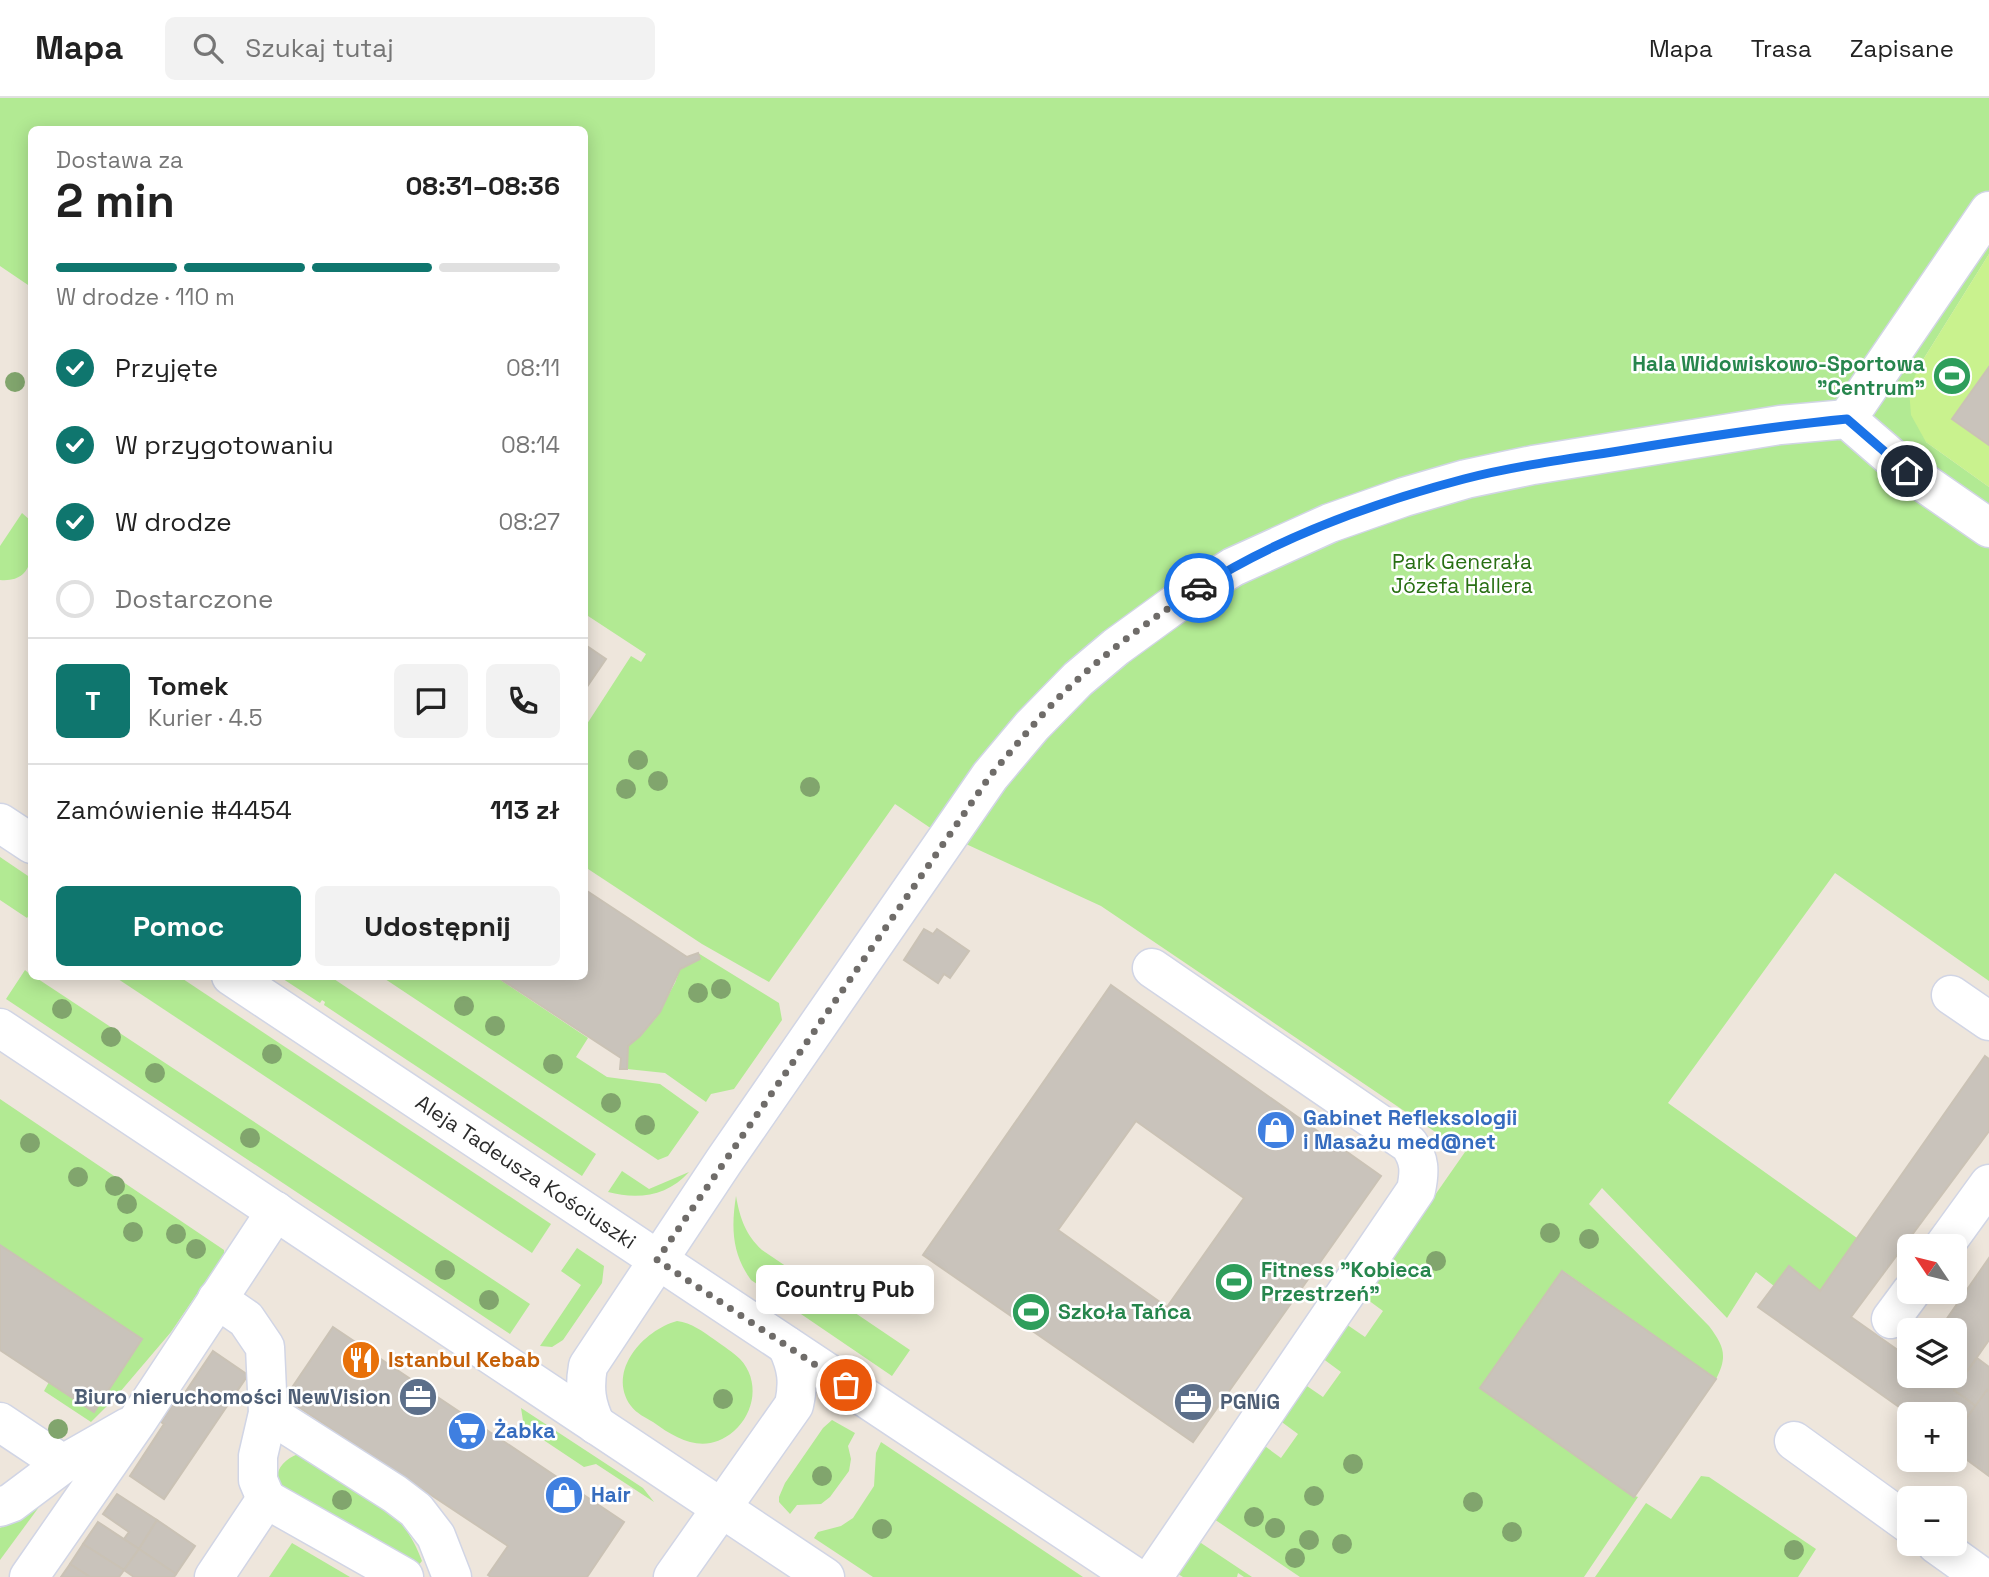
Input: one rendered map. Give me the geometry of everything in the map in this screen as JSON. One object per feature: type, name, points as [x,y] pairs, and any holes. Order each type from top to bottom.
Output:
[{"type":"street","points":[[1847,419],[1989,211]]},
{"type":"street","points":[[596,1425],[587,1406],[584,1387],[587,1366],[990,776],[1032,726],[1078,679],[1116,647],[1178,602],[1233,567],[1330,523],[1466,478],[1759,428],[1847,419],[1907,471],[1989,528]]},
{"type":"street","points":[[0,824],[28,842]]},
{"type":"street","points":[[1152,968],[1409,1144],[1418,1158],[1420,1174],[1416,1190],[1153,1577]]},
{"type":"street","name":"Aleja Tadeusza Kościuszki","points":[[237,980],[1135,1577]]},
{"type":"street","points":[[1951,995],[1989,1021]]},
{"type":"street","points":[[0,1028],[825,1577]]},
{"type":"street","points":[[1953,1234],[1989,1184]]},
{"type":"street","points":[[29,1577],[136,1423],[276,1211]]},
{"type":"street","points":[[217,1299],[246,1319],[265,1347],[268,1413],[258,1457],[258,1480],[266,1499],[404,1577]]},
{"type":"street","points":[[673,1577],[794,1405],[798,1385],[796,1365],[787,1346]]},
{"type":"street","points":[[268,1413],[416,1510],[436,1536],[452,1577]]},
{"type":"street","points":[[0,1422],[63,1464]]},
{"type":"street","points":[[0,1507],[11,1503],[63,1464],[136,1423]]},
{"type":"street","points":[[1794,1441],[1897,1515]]},
{"type":"street","points":[[214,1577],[266,1499]]},
{"type":"street","points":[[1953,1556],[1982,1577]]},
{"type":"green space","name":"Park Generała Józefa Hallera","points":[[0,98],[1989,98],[1989,254],[1921,363],[1926,442],[1989,487],[1989,981],[1835,873],[1668,1103],[1857,1238],[1820,1291],[1789,1267],[1774,1286],[1756,1272],[1727,1318],[1602,1188],[1589,1204],[1709,1326],[1721,1345],[1723,1357],[1716,1379],[1563,1271],[1480,1388],[1638,1497],[1584,1577],[1300,1577],[1211,1517],[1262,1444],[1281,1458],[1298,1434],[1279,1420],[1304,1384],[1323,1397],[1341,1372],[1322,1358],[1346,1324],[1365,1337],[1383,1311],[1364,1297],[1465,1152],[1101,906],[929,827],[895,804],[769,982],[702,944],[588,869],[588,722],[631,656],[641,662],[646,654],[588,616],[588,126],[28,126],[28,285],[0,266]]},
{"type":"green space","name":"Hala Widowiskowo-Sportowa \"Centrum\"","points":[[1989,254],[1989,487],[1926,442],[1911,415],[1909,389],[1921,363]]},
{"type":"green space","points":[[22,513],[28,518],[28,567],[21,576],[0,580],[0,546]]},
{"type":"green space","points":[[0,857],[28,876],[28,916],[0,900]]},
{"type":"green space","points":[[698,953],[779,1003],[782,1020],[734,1089],[711,1094],[706,1102],[665,1073],[627,1069],[628,1046],[655,1019],[680,969]]},
{"type":"green space","points":[[25,970],[28,973],[28,980],[40,980],[530,1304],[510,1334],[6,999]]},
{"type":"green space","points":[[120,980],[185,980],[551,1224],[532,1253]]},
{"type":"green space","points":[[285,980],[335,980],[596,1154],[582,1176],[324,1005],[322,1000],[320,1003]]},
{"type":"green space","points":[[387,980],[501,980],[588,1038],[576,1057],[607,1077],[660,1084],[699,1112],[668,1156],[658,1160]]},
{"type":"green space","points":[[0,1099],[224,1250],[224,1254],[171,1332],[91,1422],[44,1391],[49,1382],[94,1412],[142,1339],[0,1245]]},
{"type":"green space","points":[[622,1171],[649,1189],[689,1172],[672,1186],[652,1194],[630,1196],[608,1192]]},
{"type":"green space","points":[[736,1196],[744,1226],[762,1250],[910,1350],[892,1376],[751,1280],[740,1260],[734,1240]]},
{"type":"green space","points":[[577,1248],[604,1266],[602,1283],[563,1340],[552,1347],[540,1346],[581,1285],[561,1271]]},
{"type":"green space","points":[[677,1321],[697,1328],[731,1351],[746,1367],[750,1377],[752,1396],[747,1415],[734,1431],[713,1442],[693,1443],[673,1435],[636,1411],[624,1393],[623,1379],[632,1354],[652,1333]]},
{"type":"green space","points":[[521,1408],[643,1488],[654,1502],[596,1464],[584,1467],[524,1427]]},
{"type":"green space","points":[[832,1420],[855,1433],[848,1446],[851,1459],[849,1471],[830,1497],[821,1504],[797,1505],[790,1514],[779,1502],[785,1483],[823,1428]]},
{"type":"green space","points":[[881,1442],[1083,1577],[873,1577],[814,1538],[818,1532],[841,1526],[853,1518],[874,1486],[876,1453]]},
{"type":"green space","points":[[298,1454],[363,1492],[401,1523],[422,1561],[417,1567],[302,1505],[277,1482],[282,1465]]},
{"type":"green space","points":[[1701,1476],[1709,1477],[1816,1549],[1798,1577],[1595,1577],[1646,1503],[1671,1519]]},
{"type":"green space","points":[[39,1507],[0,1560],[0,1528]]},
{"type":"green space","points":[[1195,1539],[1252,1577],[1244,1577],[1238,1573],[1237,1577],[1183,1577],[1173,1571]]},
{"type":"green space","points":[[292,1543],[350,1577],[269,1577]]},
{"type":"building","points":[[1989,367],[1989,445],[1952,419]]},
{"type":"building","points":[[588,647],[606,659],[588,685]]},
{"type":"building","points":[[588,892],[687,957],[698,953],[700,959],[680,969],[660,1012],[628,1046],[627,1069],[620,1069],[621,1058],[502,980],[588,980]]},
{"type":"building","points":[[924,929],[933,934],[937,929],[969,951],[950,978],[944,974],[938,983],[904,960]]},
{"type":"building","points":[[1111,985],[1381,1176],[1193,1442],[923,1255]],"holes":[[[1136,1121],[1244,1198],[1167,1307],[1058,1230]]]},
{"type":"building","points":[[1985,1056],[1989,1059],[1989,1131],[1913,1234],[1897,1234],[1897,1255],[1851,1317],[1897,1350],[1897,1388],[1955,1388],[1954,1390],[1976,1406],[1967,1418],[1967,1402],[1897,1402],[1897,1405],[1758,1307],[1789,1266],[1820,1291]]},
{"type":"building","points":[[0,1245],[142,1339],[94,1412],[0,1350]]},
{"type":"building","points":[[1989,1258],[1989,1340],[1967,1371],[1967,1318],[1947,1318],[1957,1304],[1967,1304],[1967,1290]]},
{"type":"building","points":[[1562,1271],[1716,1379],[1634,1497],[1480,1388]]},
{"type":"building","points":[[333,1327],[624,1522],[587,1577],[491,1577],[488,1575],[508,1546],[285,1398]]},
{"type":"building","points":[[213,1351],[248,1375],[164,1499],[130,1476],[164,1424],[161,1422],[173,1404],[176,1406]]},
{"type":"building","points":[[1977,1358],[1989,1367],[1989,1392],[1987,1390],[1976,1406],[1954,1390],[1967,1388],[1967,1372]]},
{"type":"building","points":[[1987,1390],[1989,1476],[1967,1460],[1967,1418]]},
{"type":"building","points":[[117,1494],[157,1520],[139,1549],[124,1539],[129,1532],[103,1514]]},
{"type":"building","points":[[157,1520],[195,1546],[176,1574],[139,1549]]},
{"type":"building","points":[[98,1522],[139,1549],[124,1570],[83,1544]]},
{"type":"building","points":[[83,1544],[124,1570],[119,1577],[90,1577],[70,1564]]},
{"type":"building","points":[[139,1549],[176,1574],[174,1577],[134,1577],[124,1570]]},
{"type":"building","points":[[70,1564],[90,1577],[61,1577]]},
{"type":"way so far","points":[[846,1385],[657,1260],[990,776],[1032,726],[1078,679],[1116,647],[1199,588]]},
{"type":"place","name":"Hala Widowiskowo-Sportowa \"Centrum\"","points":[[1952,376]]},
{"type":"place","name":"Gabinet Refleksologii i Masażu med@net","points":[[1276,1130]]},
{"type":"place","name":"Fitness \"Kobieca Przestrzeń\"","points":[[1234,1282]]},
{"type":"place","name":"Szkoła Tańca","points":[[1031,1312]]},
{"type":"place","name":"Istanbul Kebab","points":[[361,1360]]},
{"type":"place","name":"Country Pub","points":[[846,1385]]},
{"type":"place","name":"Biuro nieruchomości NewVision","points":[[418,1397]]},
{"type":"place","name":"PGNiG","points":[[1193,1402]]},
{"type":"place","name":"Żabka","points":[[467,1431]]},
{"type":"place","name":"Hair","points":[[564,1495]]},
{"type":"route","points":[[1199,588],[1233,567],[1330,523],[1466,478],[1533,465],[1759,428],[1847,419],[1907,471]]}]
